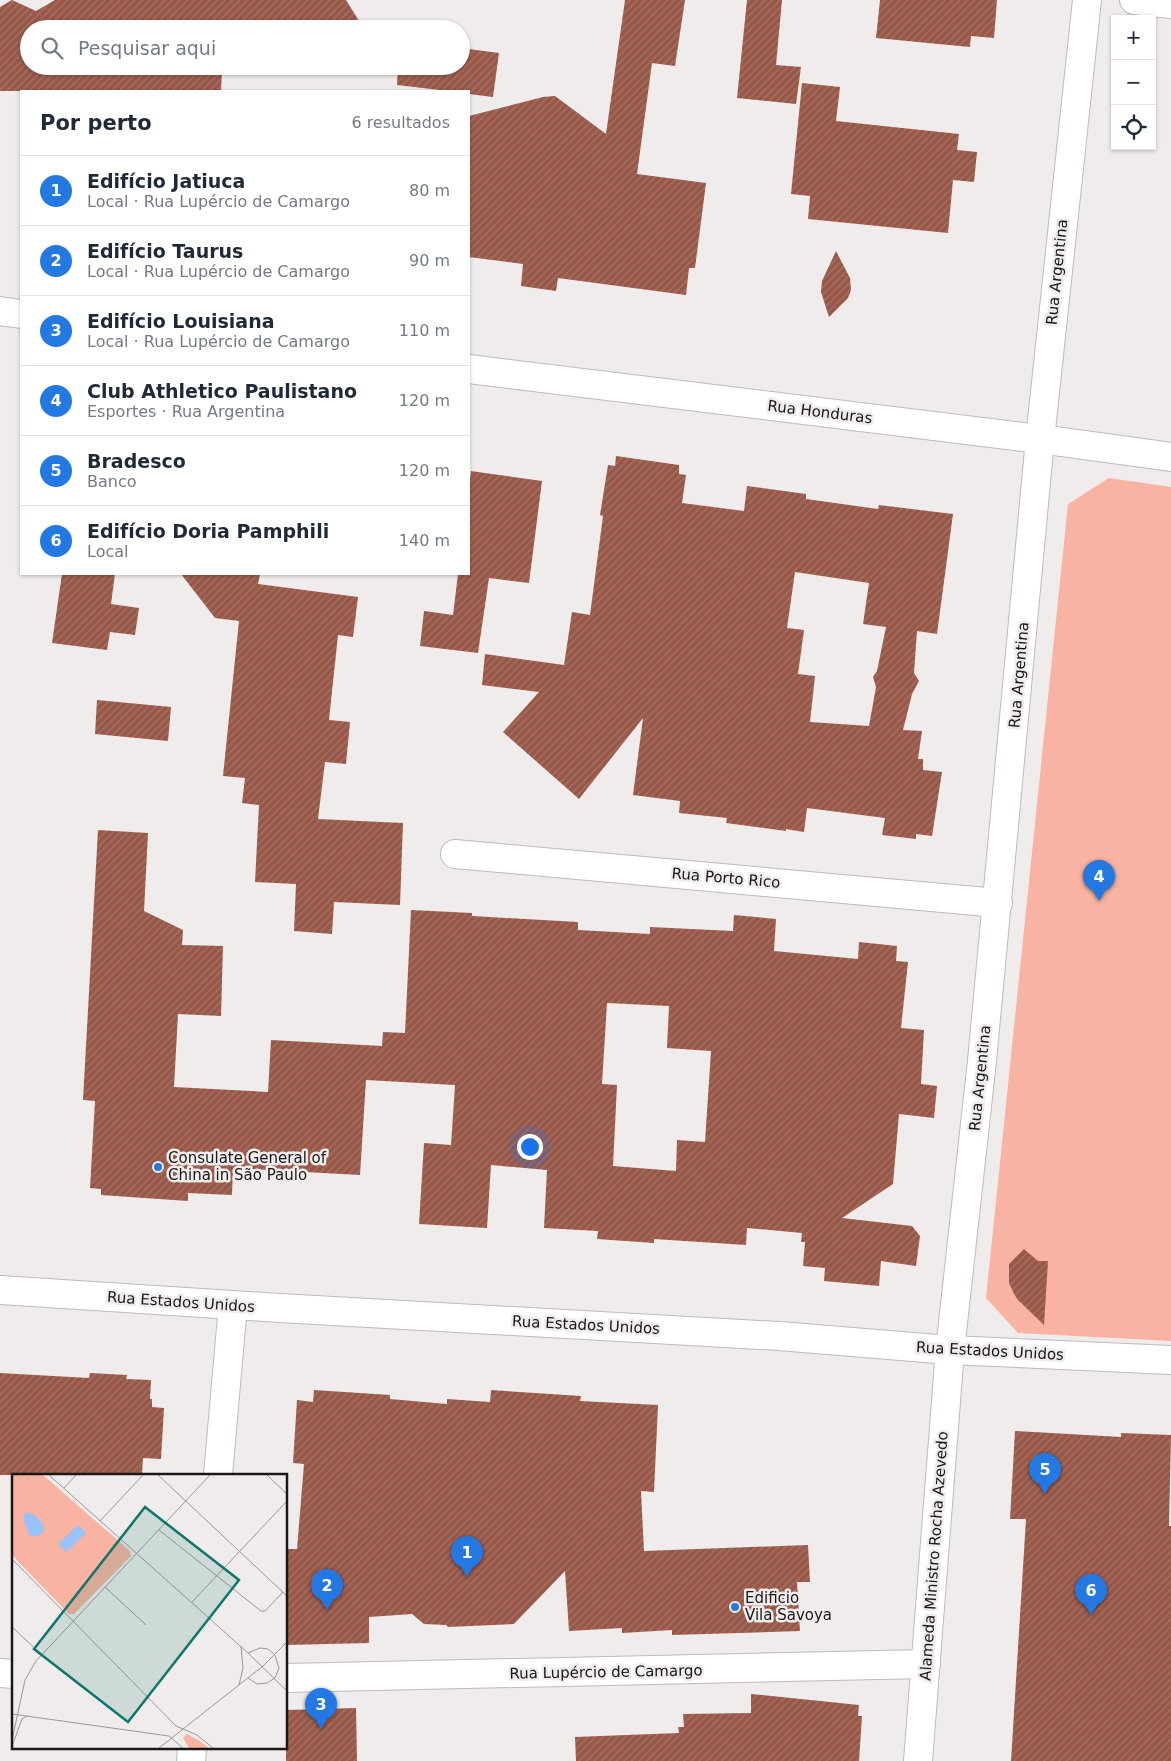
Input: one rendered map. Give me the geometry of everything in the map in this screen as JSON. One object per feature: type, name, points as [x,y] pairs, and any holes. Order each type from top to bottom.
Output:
[{"type":"street","name":"Rua Argentina","points":[[950,1350],[998,903],[1040,440],[1087,0]]},
{"type":"street","points":[[1134,0],[1171,4]]},
{"type":"street","points":[[0,311],[20,314]]},
{"type":"street","name":"Rua Honduras","points":[[470,369],[1171,457]]},
{"type":"street","name":"Rua Porto Rico","points":[[454,854],[998,903]]},
{"type":"street","name":"Rua Estados Unidos","points":[[0,1290],[779,1336],[950,1350],[1171,1360]]},
{"type":"street","points":[[218,1474],[233,1305]]},
{"type":"street","name":"Alameda Ministro Rocha Azevedo","points":[[918,1761],[950,1350]]},
{"type":"street","name":"Rua Lupércio de Camargo","points":[[288,1678],[926,1664]]},
{"type":"street","points":[[191,1761],[192,1748]]},
{"type":"shaded area","points":[[1109,478],[1171,487],[1171,1341],[1018,1333],[986,1298],[1068,504]]},
{"type":"building","points":[[12,0],[36,11],[55,0],[346,0],[358,20],[20,20],[20,75],[222,75],[221,90],[0,91],[0,7]]},
{"type":"building","points":[[625,0],[685,0],[675,66],[652,63],[637,174],[706,183],[695,268],[689,268],[686,295],[558,278],[556,291],[521,286],[523,264],[470,257],[470,116],[543,97],[555,96],[606,134]]},
{"type":"building","points":[[747,0],[782,0],[776,65],[801,67],[796,104],[737,98]]},
{"type":"building","points":[[880,0],[997,0],[994,38],[971,36],[970,47],[876,38]]},
{"type":"building","points":[[470,49],[499,53],[493,97],[470,94],[470,90],[440,90],[397,85],[398,75],[470,75]]},
{"type":"building","points":[[802,83],[840,87],[836,121],[959,134],[957,150],[977,152],[974,182],[953,180],[948,233],[808,219],[810,196],[791,194]]},
{"type":"building","points":[[836,251],[850,278],[851,290],[848,298],[829,317],[821,292],[822,281]]},
{"type":"building","points":[[616,456],[679,465],[679,474],[686,475],[682,503],[744,511],[747,486],[806,494],[806,499],[878,509],[879,505],[953,514],[937,634],[917,631],[914,673],[919,681],[912,694],[903,730],[922,731],[918,759],[923,759],[923,770],[942,772],[932,836],[916,834],[916,839],[882,835],[885,818],[807,808],[804,832],[726,823],[727,818],[679,813],[680,801],[633,795],[643,718],[579,799],[503,732],[539,692],[482,685],[485,654],[564,665],[572,612],[590,615],[603,516],[600,515],[608,465],[615,466]],"holes":[[[795,572],[869,583],[863,624],[886,627],[877,671],[873,677],[876,687],[869,726],[810,722],[815,676],[798,674],[804,630],[787,628]]]},
{"type":"building","points":[[471,471],[542,481],[529,583],[489,578],[478,653],[420,646],[424,611],[453,615],[458,575],[470,575]]},
{"type":"building","points":[[62,575],[115,575],[111,604],[139,608],[135,635],[110,632],[107,650],[52,643]]},
{"type":"building","points":[[182,575],[260,575],[258,584],[358,597],[353,637],[338,635],[329,720],[350,722],[346,764],[325,762],[318,819],[403,823],[400,905],[334,902],[332,934],[294,931],[296,884],[255,882],[259,805],[242,803],[245,778],[223,776],[239,621],[215,618]]},
{"type":"building","points":[[97,700],[171,707],[168,741],[95,734]]},
{"type":"building","points":[[98,830],[148,833],[144,911],[183,930],[182,945],[223,946],[221,1016],[178,1014],[174,1087],[268,1092],[271,1040],[382,1046],[383,1032],[405,1033],[411,910],[472,913],[472,916],[578,922],[578,930],[650,934],[650,927],[733,931],[734,915],[776,919],[774,951],[858,959],[859,942],[897,946],[896,961],[908,962],[901,1028],[924,1030],[921,1084],[937,1086],[934,1118],[899,1114],[893,1184],[842,1218],[912,1226],[920,1236],[916,1266],[881,1261],[879,1286],[824,1281],[825,1268],[803,1266],[805,1242],[801,1242],[802,1233],[747,1228],[746,1245],[654,1239],[654,1243],[597,1239],[598,1231],[544,1228],[547,1170],[491,1165],[487,1228],[419,1224],[424,1143],[451,1145],[455,1085],[366,1080],[360,1175],[233,1168],[232,1195],[188,1193],[188,1201],[101,1195],[101,1189],[90,1188],[95,1101],[83,1100]],"holes":[[[607,1003],[669,1006],[667,1048],[711,1051],[705,1142],[677,1140],[676,1171],[613,1166],[617,1085],[602,1084]]]},
{"type":"building","points":[[1024,1249],[1038,1261],[1048,1261],[1044,1325],[1018,1300],[1009,1283],[1009,1264]]},
{"type":"building","points":[[0,1373],[89,1378],[90,1373],[127,1375],[126,1379],[151,1380],[150,1399],[152,1399],[152,1407],[164,1408],[161,1459],[143,1458],[142,1474],[0,1475]]},
{"type":"building","points":[[314,1390],[390,1395],[390,1399],[447,1404],[447,1399],[490,1402],[491,1390],[581,1396],[580,1401],[658,1405],[654,1492],[641,1491],[644,1551],[808,1545],[810,1582],[797,1582],[800,1631],[672,1635],[672,1630],[622,1633],[622,1628],[569,1631],[565,1571],[514,1624],[448,1627],[446,1625],[424,1624],[412,1614],[369,1617],[369,1643],[288,1645],[288,1549],[297,1549],[304,1464],[293,1463],[297,1400],[313,1402]]},
{"type":"building","points":[[1015,1431],[1121,1437],[1121,1433],[1171,1435],[1169,1526],[1171,1526],[1171,1761],[1011,1761],[1026,1519],[1010,1519]]},
{"type":"building","points":[[751,1694],[859,1705],[858,1716],[862,1716],[859,1761],[576,1761],[575,1737],[679,1733],[678,1727],[684,1727],[683,1714],[751,1713]]},
{"type":"building","points":[[356,1708],[357,1761],[286,1761],[288,1710]]},
{"type":"place","name":"Club Athletico Paulistano","points":[[1099,901]]},
{"type":"place","name":"Consulate General of China in São Paulo","points":[[158,1167]]},
{"type":"place","name":"Bradesco","points":[[1045,1494]]},
{"type":"place","name":"Edifício Jatiuca","points":[[467,1577]]},
{"type":"place","name":"Edificio Vila Savoya","points":[[735,1607]]},
{"type":"place","name":"Edifício Taurus","points":[[327,1610]]},
{"type":"place","name":"Edifício Doria Pamphili","points":[[1091,1615]]},
{"type":"place","name":"Edifício Louisiana","points":[[321,1729]]}]
